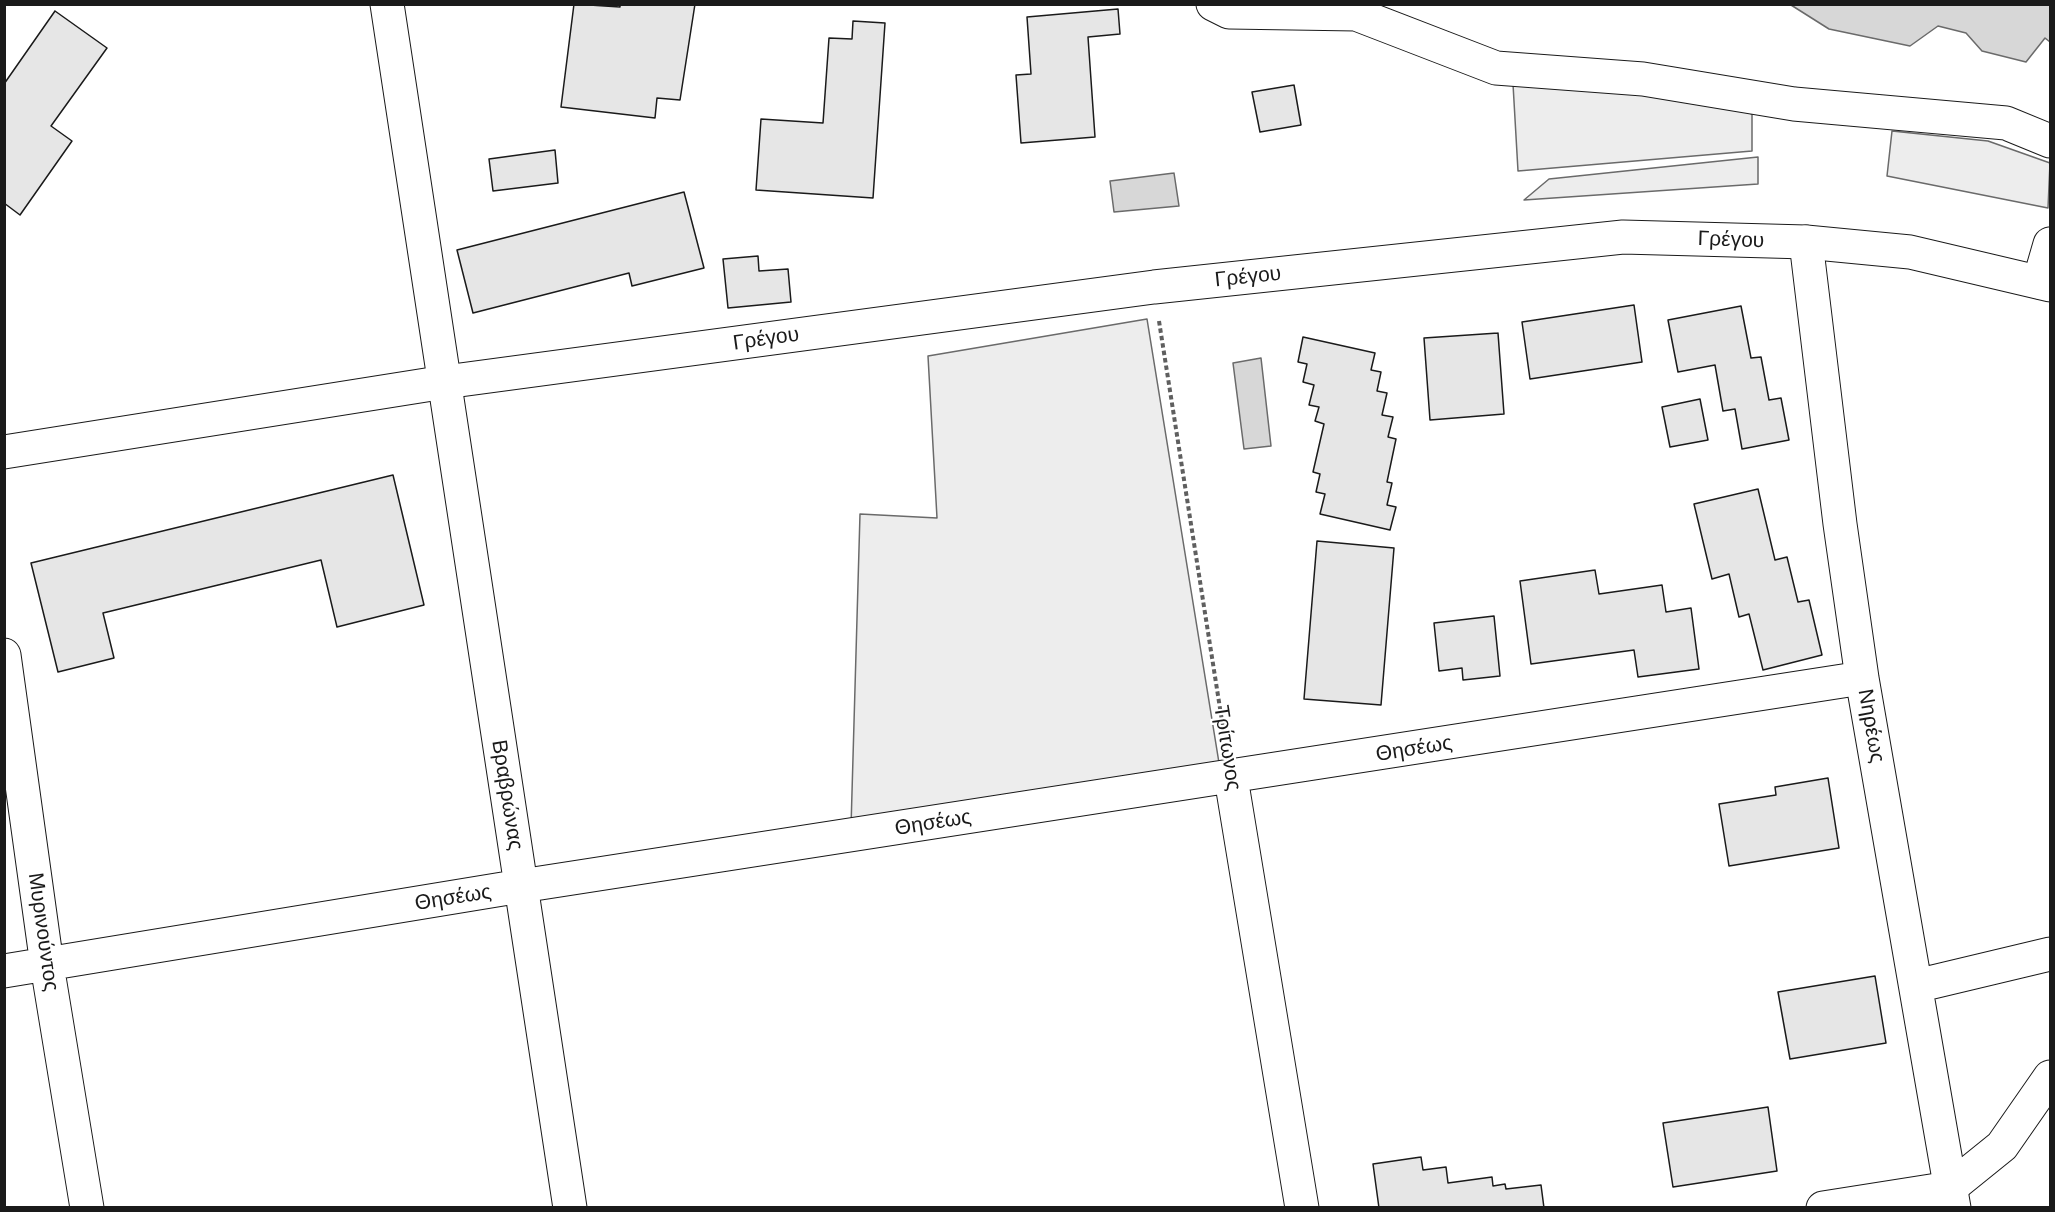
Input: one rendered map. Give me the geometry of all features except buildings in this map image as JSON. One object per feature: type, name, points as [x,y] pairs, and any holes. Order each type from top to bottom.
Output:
[{"type":"street","name":"Βραβρώνας","points":[[387,4],[570,1208]]},
{"type":"street","points":[[1214,4],[1229,12],[1356,14],[1496,68],[1643,79],[1794,104],[2006,123],[2050,141]]},
{"type":"street","name":"Γρέγου","points":[[4,452],[445,382],[1154,287],[1623,237],[1806,242],[1910,252],[2045,284]]},
{"type":"street","name":"Νηρέως","points":[[1806,242],[1840,524],[1863,678],[1952,1198]]},
{"type":"street","points":[[2045,284],[2050,244]]},
{"type":"street","name":"Μυρινούντος","points":[[4,655],[47,965],[87,1208]]},
{"type":"street","name":"Θησέως","points":[[4,971],[521,886],[1231,778],[1863,678]]},
{"type":"street","name":"Τρίτωνος","points":[[1231,778],[1302,1208]]},
{"type":"street","points":[[1916,986],[2050,954]]},
{"type":"street","points":[[1823,1208],[1952,1198],[2002,1146],[2050,1077]]},
{"type":"path","name":"Τρίτωνος","points":[[1154,287],[1231,778]]},
{"type":"shaded area","points":[[1791,5],[2050,5],[2050,42],[2045,38],[2026,62],[1982,51],[1966,33],[1938,26],[1910,46],[1829,29]]},
{"type":"shaded area","points":[[1633,83],[1725,104],[1752,114],[1752,151],[1518,171],[1513,84]]},
{"type":"shaded area","points":[[1892,131],[1988,141],[2050,163],[2048,208],[1887,176]]},
{"type":"shaded area","points":[[1758,157],[1758,184],[1524,200],[1549,179]]},
{"type":"shaded area","points":[[1174,173],[1179,206],[1114,212],[1110,181]]},
{"type":"shaded area","points":[[1147,319],[1220,769],[851,827],[860,514],[937,518],[928,356]]},
{"type":"shaded area","points":[[1261,358],[1271,446],[1244,449],[1233,363]]}]
